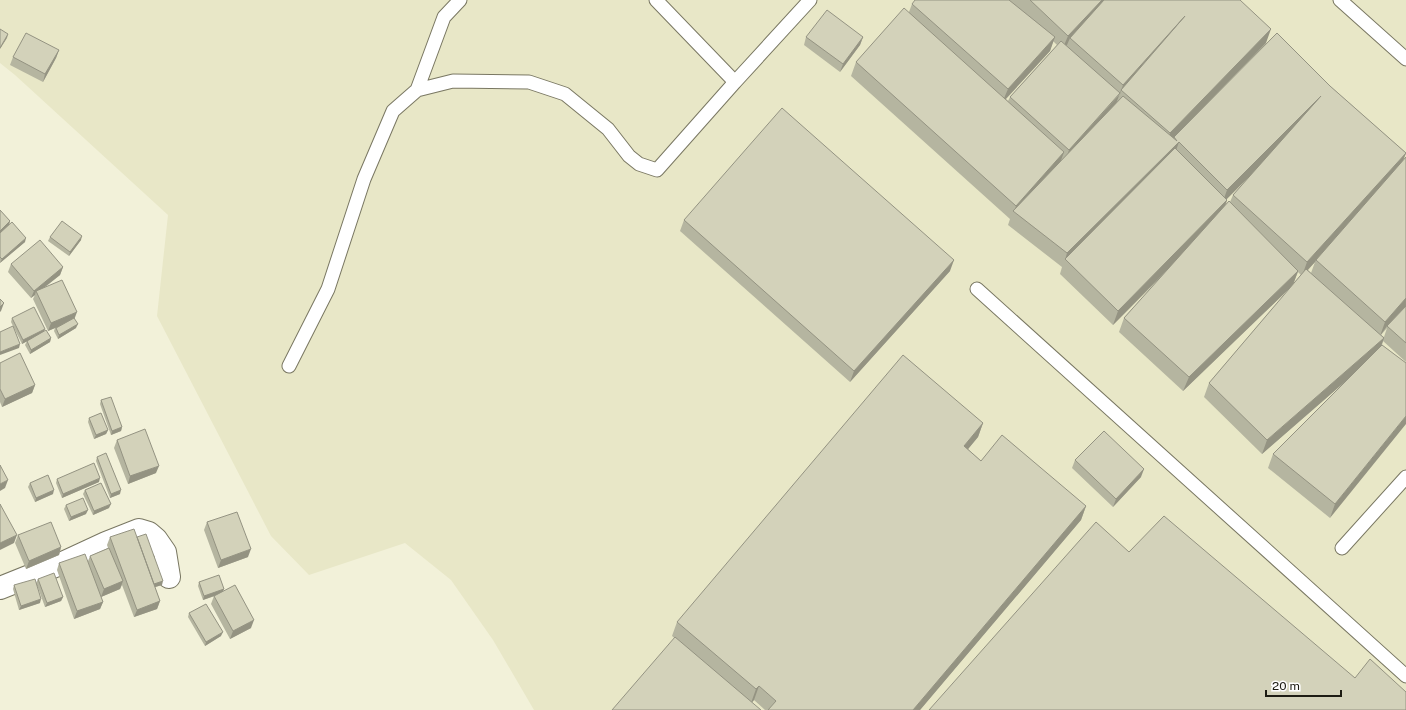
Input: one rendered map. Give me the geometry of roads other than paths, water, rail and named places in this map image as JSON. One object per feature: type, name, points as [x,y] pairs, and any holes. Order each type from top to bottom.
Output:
[{"type":"street","points":[[0,588],[139,530],[149,533],[156,539],[165,552],[168,576]]},
{"type":"lane","points":[[417,90],[444,16],[460,0]]},
{"type":"lane","points":[[656,0],[735,82]]},
{"type":"lane","points":[[289,366],[328,289],[364,179],[393,111],[417,90],[453,81],[529,82],[565,94],[608,129],[629,156],[640,164],[657,170],[810,0]]},
{"type":"lane","points":[[1340,0],[1406,59]]},
{"type":"lane","points":[[977,288],[1406,676]]},
{"type":"lane","points":[[1342,548],[1406,477]]}]
